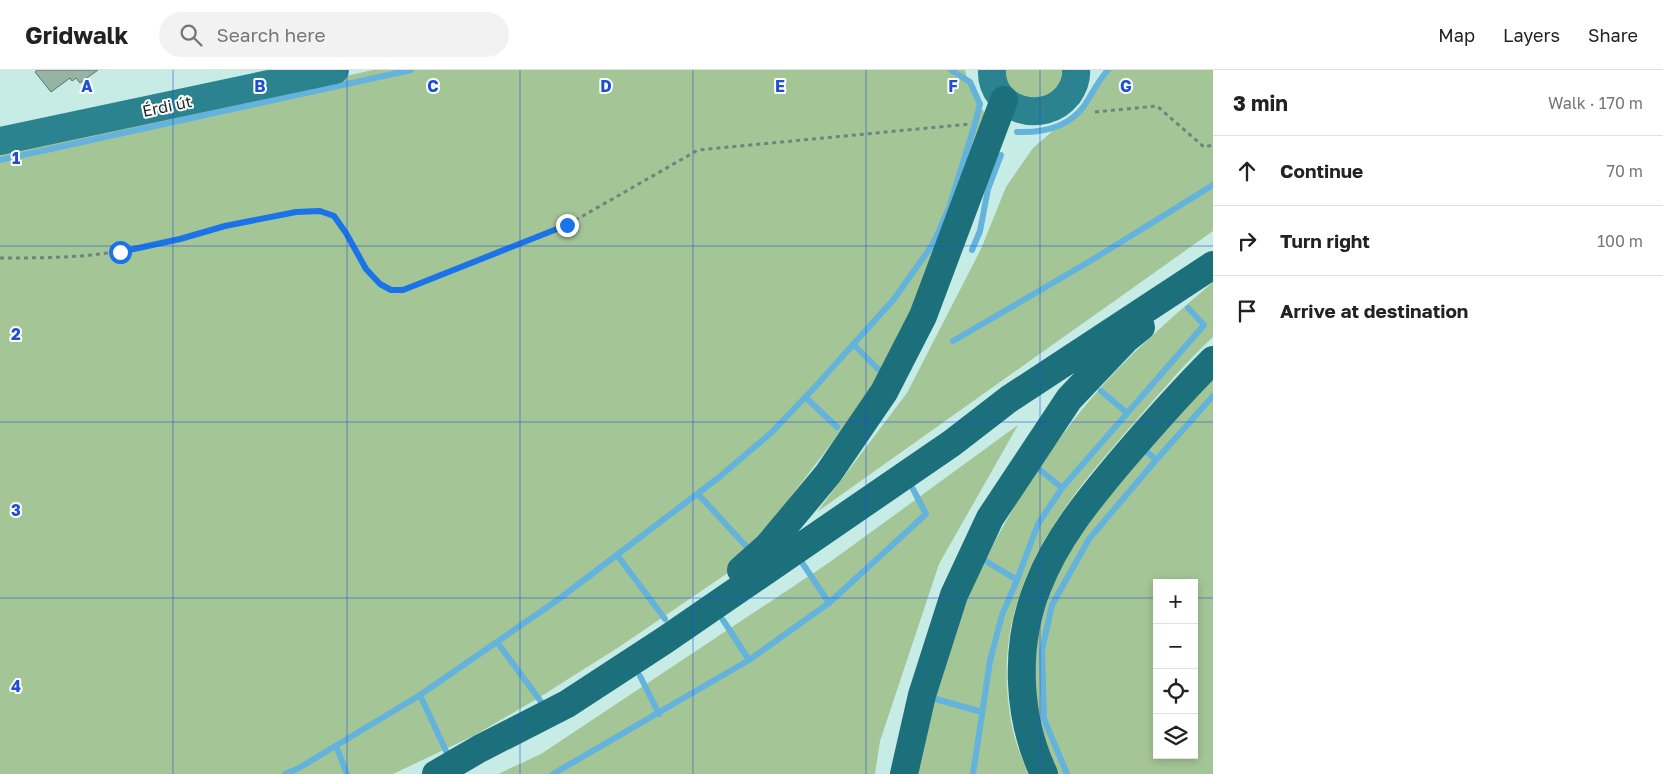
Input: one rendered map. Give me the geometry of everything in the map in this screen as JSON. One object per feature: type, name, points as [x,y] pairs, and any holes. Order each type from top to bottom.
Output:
[{"type":"highway","points":[[664,640],[768,546],[828,474],[884,392],[923,316],[1004,100]]},
{"type":"highway","points":[[436,774],[479,749],[567,704],[664,640],[952,442],[1009,399],[1213,266]]},
{"type":"highway","points":[[904,774],[922,695],[954,594],[990,518],[1068,399],[1125,340],[1213,266]]},
{"type":"highway","points":[[1044,774],[1033,750],[1026,721],[1022,664],[1027,626],[1037,587],[1056,550],[1092,496],[1146,433],[1213,360]]},
{"type":"main road","name":"Érdi út","points":[[0,141],[335,70]]},
{"type":"main road","points":[[992,70],[996,88],[1004,100],[1018,109],[1033,112],[1049,110],[1063,102],[1073,89],[1076,70]]},
{"type":"path","points":[[1095,112],[1157,106],[1204,147],[1213,145]]},
{"type":"path","points":[[0,258],[64,258],[120,252],[180,239],[225,226],[296,212],[320,211],[334,216],[366,269],[380,284],[391,290],[403,290],[567,225],[698,150],[975,124]]},
{"type":"green space","points":[[373,70],[965,70],[972,93],[985,113],[949,243],[869,394],[738,566],[619,647],[475,735],[393,774],[0,774],[0,152]]},
{"type":"green space","points":[[1002,70],[1065,70],[1063,84],[1040,101],[1012,93]]},
{"type":"green space","points":[[1111,70],[1213,70],[1213,231],[817,512],[907,393],[981,249],[1006,187],[1033,148],[1091,98]]},
{"type":"green space","points":[[1213,282],[1213,337],[1168,383],[1098,465],[1072,499],[1049,533],[1030,568],[1016,605],[1008,644],[1007,686],[1013,731],[1028,774],[918,774],[927,723],[941,673],[978,575],[1002,529],[1058,441],[1090,400],[1149,338]]},
{"type":"green space","points":[[1213,376],[1213,774],[1057,774],[1046,749],[1034,686],[1038,628],[1059,567],[1081,531],[1113,489]]},
{"type":"green space","points":[[1018,425],[939,564],[880,741],[875,774],[498,774],[541,754],[830,562]]},
{"type":"building","points":[[37,70],[98,70],[80,83],[76,78],[72,81],[70,78],[51,92],[35,72]]},
{"type":"waterway","points":[[0,160],[411,70]]},
{"type":"waterway","points":[[285,774],[299,768],[420,695],[559,599],[718,478],[771,433],[815,387],[894,299],[933,244],[949,208],[980,104],[970,82],[951,70]]},
{"type":"waterway","points":[[1017,132],[1045,130],[1063,124],[1084,106],[1108,70]]},
{"type":"waterway","points":[[972,250],[980,231],[988,189],[1001,155]]},
{"type":"waterway","points":[[953,341],[1087,263],[1213,185]]},
{"type":"waterway","points":[[1017,580],[1038,524],[1062,488],[1204,325],[1188,308]]},
{"type":"waterway","points":[[853,344],[879,370]]},
{"type":"waterway","points":[[1101,391],[1126,412]]},
{"type":"waterway","points":[[1067,774],[1044,719],[1042,650],[1052,605],[1089,539],[1213,396]]},
{"type":"waterway","points":[[805,397],[837,427]]},
{"type":"waterway","points":[[1146,451],[1156,460]]},
{"type":"waterway","points":[[1039,469],[1062,488]]},
{"type":"waterway","points":[[553,774],[749,660],[829,603],[926,514],[913,489]]},
{"type":"waterway","points":[[698,494],[745,545]]},
{"type":"waterway","points":[[617,555],[665,619]]},
{"type":"waterway","points":[[973,774],[990,661],[1002,615],[1017,580],[984,560]]},
{"type":"waterway","points":[[803,564],[829,603]]},
{"type":"waterway","points":[[723,620],[749,660]]},
{"type":"waterway","points":[[497,642],[542,703]]},
{"type":"waterway","points":[[640,676],[659,714]]},
{"type":"waterway","points":[[420,695],[447,753]]},
{"type":"waterway","points":[[932,698],[982,712]]},
{"type":"waterway","points":[[336,746],[347,774]]},
{"type":"route","points":[[120,252],[180,239],[225,226],[296,212],[320,211],[334,216],[366,269],[380,284],[391,290],[403,290],[567,225]]}]
